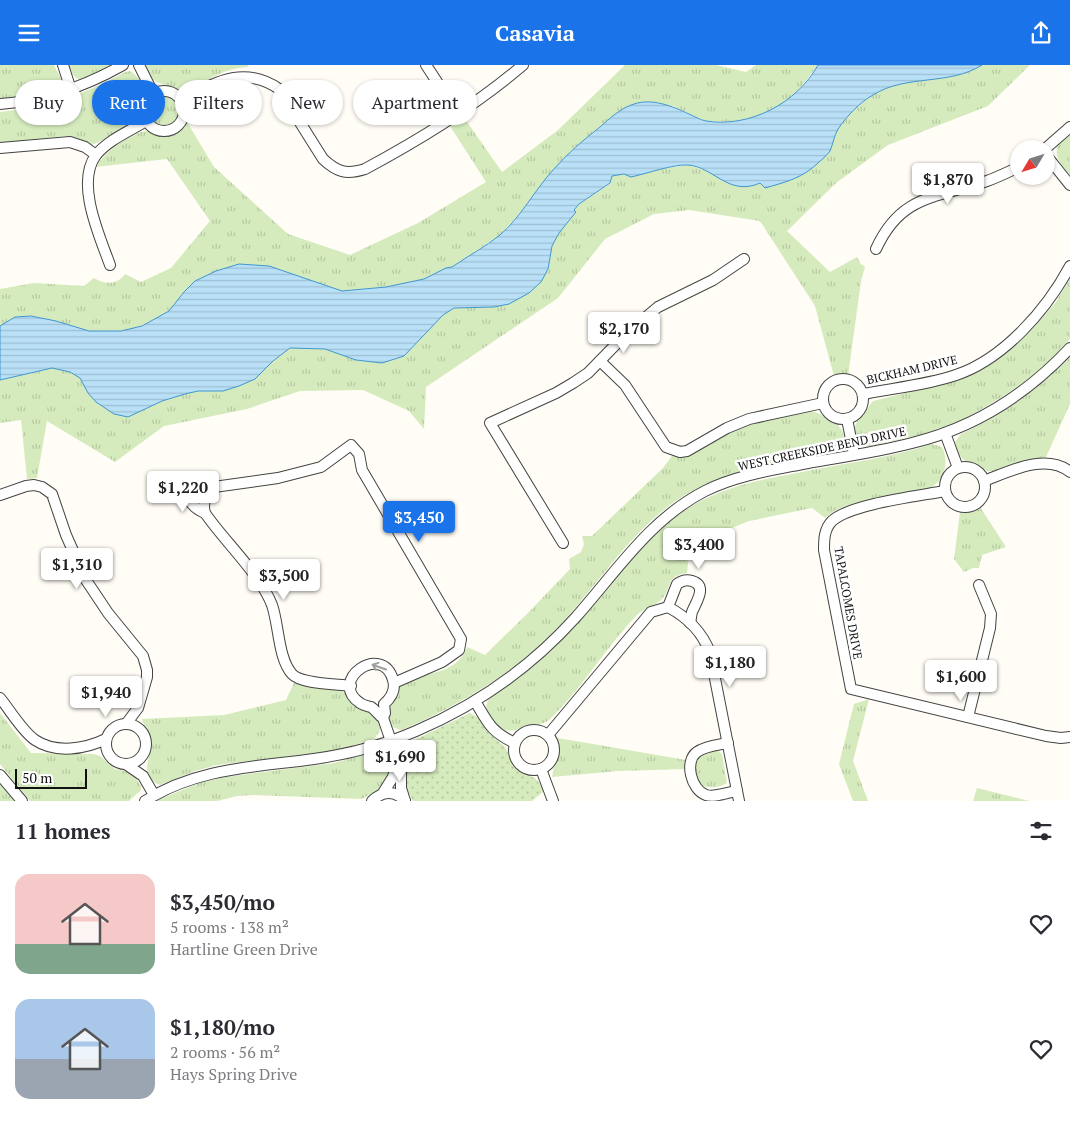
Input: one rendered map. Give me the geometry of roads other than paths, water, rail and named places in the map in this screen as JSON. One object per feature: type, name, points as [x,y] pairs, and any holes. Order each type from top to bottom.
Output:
[{"type":"street","points":[[63,65],[68,80]]},
{"type":"street","points":[[82,85],[123,65]]},
{"type":"street","points":[[139,65],[147,80]]},
{"type":"street","points":[[426,65],[436,80]]},
{"type":"street","points":[[477,100],[523,65]]},
{"type":"street","points":[[220,80],[234,73],[244,72],[270,80],[279,89],[323,159],[332,168],[343,172],[355,172],[365,169],[396,153],[441,125]]},
{"type":"street","points":[[0,104],[15,103]]},
{"type":"street","points":[[110,265],[94,221],[88,187],[90,164],[104,147],[140,125]]},
{"type":"street","points":[[150,125],[156,130],[164,131],[178,125]]},
{"type":"street","points":[[1055,140],[1070,127]]},
{"type":"street","points":[[0,148],[70,142],[85,147],[96,155]]},
{"type":"street","points":[[1055,166],[1070,185]]},
{"type":"street","points":[[876,249],[883,234],[893,220],[915,203],[986,181],[1010,171]]},
{"type":"street","points":[[564,543],[490,423],[556,393],[588,373],[627,333],[658,307],[713,280],[744,259]]},
{"type":"street","name":"BICKHAM DRIVE","points":[[863,394],[957,375],[984,361],[1028,325],[1054,293],[1070,266]]},
{"type":"street","name":"WEST CREEKSIDE BEND DRIVE","points":[[145,801],[181,781],[228,769],[317,759],[350,753],[391,741],[435,723],[475,701],[526,664],[553,641],[648,533],[680,507],[705,491],[732,480],[758,473],[912,443],[945,433],[973,422],[1028,388],[1070,348]]},
{"type":"street","points":[[600,361],[625,385],[666,447],[680,452],[687,451],[727,428],[749,419],[823,403]]},
{"type":"street","points":[[838,379],[854,382],[860,387],[863,394],[864,401],[858,413],[847,419],[839,419],[832,416],[826,411],[823,403],[823,395],[826,388],[831,382],[838,379]]},
{"type":"street","points":[[847,419],[854,454]]},
{"type":"street","points":[[945,433],[958,468]]},
{"type":"street","points":[[205,513],[198,510],[191,503],[187,493],[196,483],[214,487],[278,478],[321,467],[351,445],[359,454],[362,470],[461,639],[459,650],[442,663],[394,683]]},
{"type":"street","points":[[984,481],[1028,466],[1042,464],[1055,465],[1070,471]]},
{"type":"street","points":[[969,467],[977,470],[984,481],[985,493],[974,506],[957,506],[950,501],[945,491],[944,485],[947,477],[958,468],[969,467]]},
{"type":"street","points":[[0,495],[34,485],[42,487],[52,494],[66,535],[86,580],[108,613],[139,649],[146,664],[147,677],[138,709],[139,729]]},
{"type":"street","points":[[214,487],[205,499],[203,505],[205,513],[261,585],[272,605],[286,664],[293,675],[302,680],[351,686]]},
{"type":"street","name":"TAPALCOMES DRIVE","points":[[945,491],[865,507],[846,513],[831,522],[826,529],[824,550],[851,689],[968,717]]},
{"type":"street","points":[[668,607],[677,584],[686,580],[695,582],[701,592],[692,612],[690,623]]},
{"type":"street","points":[[979,585],[991,614],[990,628],[968,717],[1046,736],[1070,737]]},
{"type":"street","points":[[548,735],[646,617],[659,609],[668,607],[678,612],[701,635],[710,653],[728,743],[738,796],[710,796],[703,794],[697,789],[692,780],[691,760],[695,753],[702,749],[728,743]]},
{"type":"street","points":[[383,718],[373,708],[359,703],[352,692],[351,686],[355,672],[361,667],[374,664],[387,670],[394,683],[392,695],[384,704],[385,713],[383,718],[401,770],[401,788],[405,801]]},
{"type":"street","points":[[0,698],[35,740],[53,748],[90,747],[107,752]]},
{"type":"street","points":[[475,701],[494,730],[500,736],[515,743]]},
{"type":"street","points":[[126,724],[138,709]]},
{"type":"street","points":[[90,747],[106,739],[114,728],[126,724],[134,724],[144,735],[146,751],[141,758],[127,765]]},
{"type":"street","points":[[529,730],[538,730],[548,735],[554,748],[554,756],[550,764],[535,771],[526,769],[519,764],[515,757],[515,743],[522,734],[529,730]]},
{"type":"street","points":[[106,739],[105,746],[112,759],[127,765],[143,776]]},
{"type":"street","points":[[141,758],[143,776],[154,795]]},
{"type":"street","points":[[372,801],[383,793],[393,777],[397,761]]},
{"type":"street","points":[[541,769],[553,801]]},
{"type":"street","points":[[0,775],[22,801]]},
{"type":"street","points":[[383,793],[398,795],[405,801]]},
{"type":"water","points":[[818,65],[982,65],[956,76],[899,84],[873,95],[858,106],[841,124],[830,151],[823,158],[807,172],[780,184],[765,188],[760,183],[739,186],[730,184],[697,167],[688,165],[631,177],[624,174],[612,176],[610,183],[579,204],[574,210],[576,212],[559,233],[552,246],[548,269],[541,282],[529,293],[509,304],[494,307],[454,308],[443,315],[404,356],[382,363],[356,360],[325,349],[290,348],[273,361],[255,379],[239,386],[223,391],[198,391],[185,394],[162,401],[128,417],[114,414],[96,402],[88,393],[80,378],[70,372],[52,368],[0,380],[0,326],[15,317],[31,316],[89,331],[121,331],[142,326],[169,311],[195,281],[216,271],[239,264],[269,266],[342,291],[386,287],[424,279],[452,267],[500,235],[508,228],[546,178],[564,158],[581,142],[625,108],[641,102],[655,102],[676,108],[706,121],[739,121],[771,110],[785,101],[809,79]]}]
